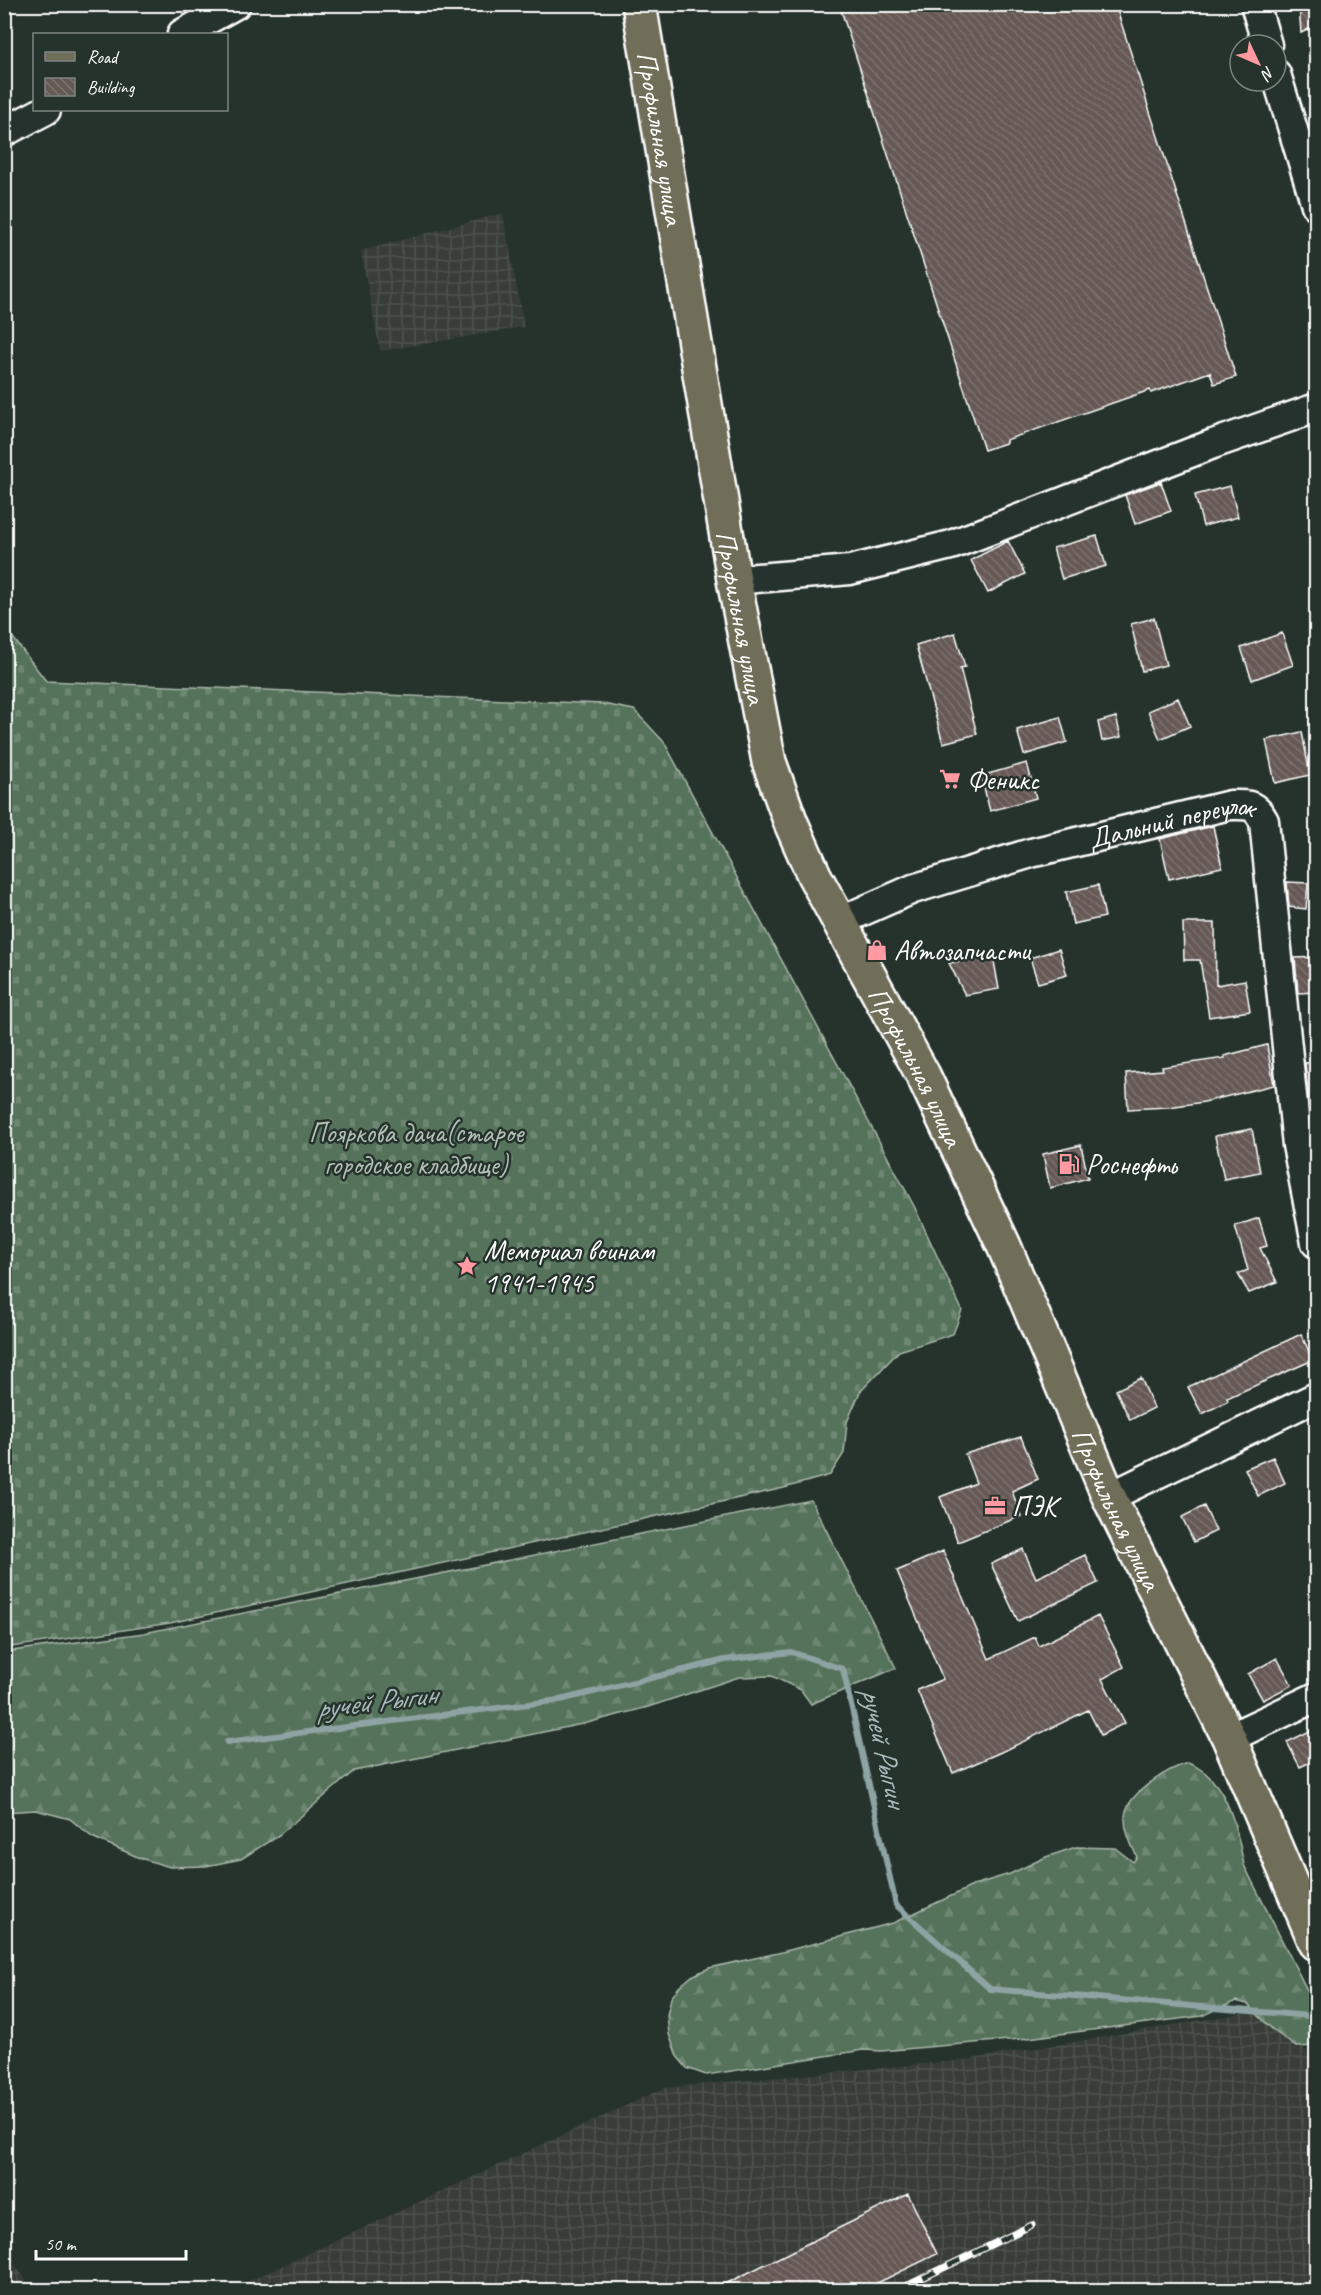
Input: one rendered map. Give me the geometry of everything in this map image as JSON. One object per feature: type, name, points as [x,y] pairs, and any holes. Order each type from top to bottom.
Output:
[{"type":"main road","name":"Профильная улица","points":[[639,4],[734,580],[769,762],[790,823],[838,922],[923,1075],[951,1132],[1004,1246],[1109,1497],[1229,1738],[1317,1943]]},
{"type":"street","points":[[184,33],[236,4]]},
{"type":"street","points":[[1255,4],[1263,33]]},
{"type":"street","points":[[1282,93],[1317,205]]},
{"type":"street","points":[[4,132],[44,111]]},
{"type":"street","points":[[734,580],[850,570],[951,545],[1213,444],[1317,408]]},
{"type":"street","name":"Дальний переулок","points":[[838,922],[928,884],[1031,853],[1230,805],[1249,805],[1257,809],[1264,820],[1297,1145],[1317,1243]]},
{"type":"street","points":[[1109,1497],[1317,1397]]},
{"type":"street","points":[[1229,1738],[1317,1696]]},
{"type":"shaded area","points":[[503,213],[524,327],[380,351],[361,251]]},
{"type":"shaded area","points":[[1257,2011],[1287,2032],[1316,2062],[1316,2290],[230,2290],[664,2088],[966,2060]]},
{"type":"shaded area","points":[[5,2252],[27,2281],[24,2290],[5,2290]]},
{"type":"green space","name":"Пояркова дача(старое городское кладбище)","points":[[4,626],[46,681],[603,704],[634,710],[664,742],[914,1206],[962,1310],[953,1334],[899,1351],[860,1392],[847,1422],[844,1453],[830,1475],[784,1488],[170,1623],[5,1648]]},
{"type":"green space","points":[[811,1500],[896,1668],[811,1704],[801,1690],[772,1676],[739,1677],[648,1707],[587,1723],[354,1771],[279,1835],[241,1859],[206,1866],[170,1867],[140,1858],[92,1837],[70,1819],[36,1810],[5,1812],[5,1652],[144,1633]]},
{"type":"green space","points":[[1188,1763],[1201,1770],[1212,1780],[1228,1806],[1244,1865],[1316,2008],[1316,2046],[1296,2047],[1273,2030],[1247,2004],[1236,2001],[1202,2016],[1020,2039],[881,2051],[863,2050],[706,2075],[687,2068],[677,2056],[669,2034],[667,2015],[671,1998],[679,1987],[692,1976],[709,1968],[778,1953],[893,1923],[977,1884],[1010,1874],[1046,1857],[1076,1847],[1115,1848],[1133,1862],[1137,1857],[1125,1823],[1126,1811],[1130,1803],[1152,1781]]},
{"type":"building","points":[[839,4],[1115,4],[1236,377],[1214,384],[1210,372],[1151,393],[1150,390],[1006,440],[1006,443],[984,450]]},
{"type":"building","points":[[1299,4],[1317,4],[1317,25],[1301,33]]},
{"type":"building","points":[[1161,482],[1171,511],[1135,524],[1125,495]]},
{"type":"building","points":[[1230,486],[1238,517],[1203,526],[1195,495]]},
{"type":"building","points":[[1097,536],[1106,566],[1062,579],[1053,548]]},
{"type":"building","points":[[1008,541],[1025,574],[988,593],[971,560]]},
{"type":"building","points":[[1154,618],[1166,665],[1142,671],[1131,624]]},
{"type":"building","points":[[955,633],[965,667],[960,668],[977,734],[943,743],[916,645]]},
{"type":"building","points":[[1282,633],[1293,665],[1252,680],[1241,648]]},
{"type":"building","points":[[1178,698],[1190,726],[1160,739],[1148,711]]},
{"type":"building","points":[[1060,717],[1067,742],[1024,755],[1017,730]]},
{"type":"building","points":[[1116,717],[1121,737],[1102,741],[1098,722]]},
{"type":"building","points":[[1302,732],[1310,775],[1275,783],[1266,740]]},
{"type":"building","points":[[1027,763],[1036,798],[990,811],[981,776]]},
{"type":"building","points":[[1213,826],[1222,867],[1169,879],[1160,839]]},
{"type":"building","points":[[1287,882],[1308,883],[1306,909],[1289,907]]},
{"type":"building","points":[[1098,885],[1105,917],[1073,924],[1066,892]]},
{"type":"building","points":[[1183,923],[1215,923],[1216,985],[1245,980],[1250,1011],[1209,1017],[1200,960],[1184,960]]},
{"type":"building","points":[[1059,949],[1067,975],[1038,983],[1030,958]]},
{"type":"building","points":[[993,956],[999,989],[965,995],[949,963]]},
{"type":"building","points":[[1317,957],[1317,992],[1298,993],[1295,958]]},
{"type":"building","points":[[1267,1045],[1274,1085],[1204,1102],[1128,1109],[1126,1073],[1163,1070],[1162,1067],[1225,1058],[1224,1056]]},
{"type":"building","points":[[1317,1062],[1317,1112],[1310,1113],[1305,1063]]},
{"type":"building","points":[[1252,1129],[1260,1172],[1224,1179],[1215,1136]]},
{"type":"building","points":[[1081,1145],[1088,1178],[1050,1188],[1043,1154]]},
{"type":"building","points":[[1259,1218],[1267,1246],[1260,1248],[1277,1282],[1249,1293],[1238,1274],[1248,1270],[1235,1226]]},
{"type":"building","points":[[1301,1334],[1313,1360],[1227,1398],[1228,1401],[1202,1414],[1188,1387]]},
{"type":"building","points":[[1141,1378],[1154,1408],[1130,1420],[1116,1390]]},
{"type":"building","points":[[1021,1437],[1038,1479],[1012,1491],[1021,1516],[958,1542],[940,1497],[976,1483],[965,1454]]},
{"type":"building","points":[[1273,1457],[1285,1483],[1258,1496],[1245,1469]]},
{"type":"building","points":[[1204,1506],[1216,1531],[1194,1542],[1182,1517]]},
{"type":"building","points":[[1023,1549],[1036,1578],[1085,1555],[1098,1583],[1018,1621],[991,1564]]},
{"type":"building","points":[[943,1551],[989,1659],[1035,1637],[1039,1646],[1098,1616],[1124,1667],[1102,1679],[1125,1723],[1101,1735],[1088,1710],[953,1773],[917,1690],[943,1679],[897,1571]]},
{"type":"building","points":[[1277,1658],[1292,1685],[1263,1700],[1248,1674]]},
{"type":"building","points":[[1312,1730],[1317,1739],[1317,1759],[1300,1767],[1287,1742]]},
{"type":"building","points":[[908,2194],[937,2254],[863,2290],[713,2290]]},
{"type":"waterway","name":"ручей Рыгин","points":[[227,1742],[560,1700],[725,1660],[791,1652],[843,1669],[896,1905],[990,1989],[1309,2016]]},
{"type":"railway","points":[[898,2290],[1032,2225]]},
{"type":"place","name":"Феникс","points":[[950,779]]},
{"type":"place","name":"Автозапчасти","points":[[877,950]]},
{"type":"place","name":"Роснефть","points":[[1069,1164]]},
{"type":"place","name":"Мемориал воинам 1941-1945","points":[[467,1266]]},
{"type":"place","name":"ПЭК","points":[[995,1506]]}]
